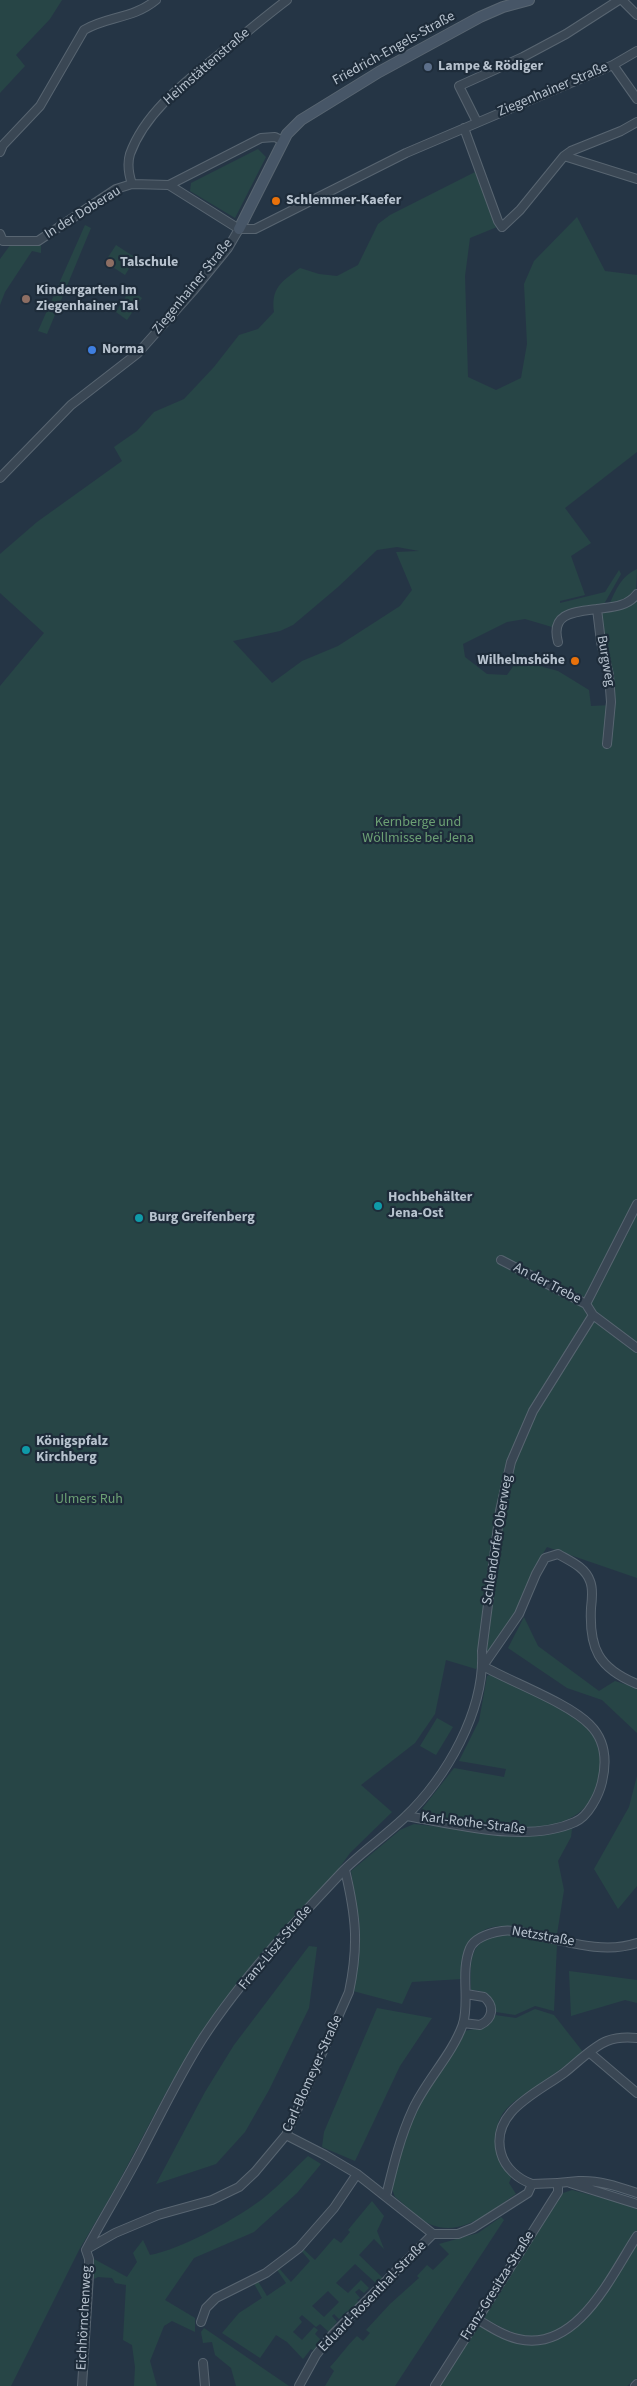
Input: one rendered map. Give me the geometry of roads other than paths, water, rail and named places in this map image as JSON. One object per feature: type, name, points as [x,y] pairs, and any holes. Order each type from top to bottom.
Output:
[{"type":"street","points":[[0,152],[6,141],[40,106],[84,30],[141,11],[156,0]]},
{"type":"street","name":"Heimstättenstraße","points":[[132,184],[128,171],[130,155],[140,134],[160,108],[188,80],[287,0]]},
{"type":"street","name":"Friedrich-Engels-Straße","points":[[239,229],[283,141],[290,130],[301,120],[379,72],[480,17],[503,7],[529,0]]},
{"type":"street","points":[[477,122],[459,86],[553,42],[620,0],[637,15]]},
{"type":"street","name":"Ziegenhainer Straße","points":[[0,478],[71,405],[138,353],[193,291],[228,248],[239,229],[256,229],[406,153],[612,65],[637,51]]},
{"type":"street","points":[[612,65],[637,99]]},
{"type":"street","points":[[464,128],[502,228],[520,210],[564,156],[571,151],[621,131],[637,122]]},
{"type":"street","points":[[169,186],[261,138],[275,137],[283,141]]},
{"type":"street","points":[[564,156],[637,179]]},
{"type":"street","points":[[132,184],[169,186],[239,229]]},
{"type":"street","name":"In der Doberau","points":[[1,238],[38,241],[116,190],[132,184]]},
{"type":"street","points":[[558,642],[555,630],[556,625],[565,616],[578,611],[627,603],[637,594]]},
{"type":"street","name":"Burgweg","points":[[597,609],[600,642],[609,675],[611,702],[607,744]]},
{"type":"street","points":[[586,1304],[637,1204]]},
{"type":"street","name":"An der Trebe","points":[[501,1260],[586,1304],[593,1315],[637,1348]]},
{"type":"street","name":"Schlendorfer Oberweg","points":[[483,1666],[482,1651],[500,1511],[511,1462],[533,1411],[593,1315]]},
{"type":"street","points":[[483,1666],[519,1614],[536,1574],[546,1558],[558,1554],[582,1569],[591,1583],[590,1632],[593,1647],[601,1660],[613,1670],[637,1684]]},
{"type":"street","name":"Karl-Rothe-Straße","points":[[406,1816],[508,1831],[541,1831],[577,1822],[588,1810],[600,1791],[606,1764],[602,1745],[590,1725],[571,1711],[483,1666]]},
{"type":"street","name":"Franz-Liszt-Straße","points":[[86,2250],[204,2037],[257,1967],[344,1870],[406,1816],[448,1762],[466,1732],[472,1716],[483,1666]]},
{"type":"street","name":"Carl-Blomeyer-Straße","points":[[86,2250],[115,2233],[141,2222],[212,2200],[239,2186],[256,2172],[286,2135],[349,1992],[357,1938],[344,1870]]},
{"type":"street","name":"Netzstraße","points":[[386,2196],[401,2139],[413,2108],[455,2042],[463,2023],[468,1956],[471,1947],[481,1937],[491,1933],[512,1930],[598,1947],[626,1947],[637,1943]]},
{"type":"street","points":[[463,2023],[475,2026],[485,2023],[492,2010],[484,1997],[466,1994]]},
{"type":"street","points":[[637,2038],[624,2037],[606,2042],[518,2106],[507,2116],[499,2131],[499,2143],[503,2159],[512,2172],[532,2184],[601,2183],[637,2193]]},
{"type":"street","points":[[590,2053],[637,2093]]},
{"type":"street","points":[[286,2135],[357,2174],[433,2234],[458,2234],[473,2228],[528,2193],[532,2184]]},
{"type":"street","points":[[201,2322],[206,2308],[216,2298],[266,2273],[299,2248],[334,2208],[357,2174]]},
{"type":"street","points":[[570,2183],[637,2204]]},
{"type":"street","name":"Franz-Gresitza-Straße","points":[[435,2386],[558,2192],[558,2184]]},
{"type":"street","name":"Eduard-Rosenthal-Straße","points":[[299,2386],[312,2360],[332,2335],[433,2234]]},
{"type":"street","points":[[477,2319],[519,2339],[539,2340],[560,2334],[584,2316],[637,2236]]},
{"type":"street","name":"Eichhörnchenweg","points":[[82,2386],[89,2276],[89,2260],[86,2250]]},
{"type":"street","points":[[203,2362],[205,2386]]},
{"type":"place","name":"Lampe & Rödiger","points":[[428,67]]},
{"type":"place","name":"Schlemmer-Kaefer","points":[[276,201]]},
{"type":"place","name":"Talschule","points":[[110,263]]},
{"type":"place","name":"Kindergarten Im Ziegenhainer Tal","points":[[26,299]]},
{"type":"place","name":"Norma","points":[[92,350]]},
{"type":"place","name":"Wilhelmshöhe","points":[[575,661]]},
{"type":"place","name":"Hochbehälter Jena-Ost","points":[[378,1206]]},
{"type":"place","name":"Burg Greifenberg","points":[[139,1218]]},
{"type":"place","name":"Königspfalz Kirchberg","points":[[26,1450]]},
{"type":"park label","name":"Kernberge und Wöllmisse bei Jena","points":[[418,832]]},
{"type":"park label","name":"Ulmers Ruh","points":[[89,1500]]}]
